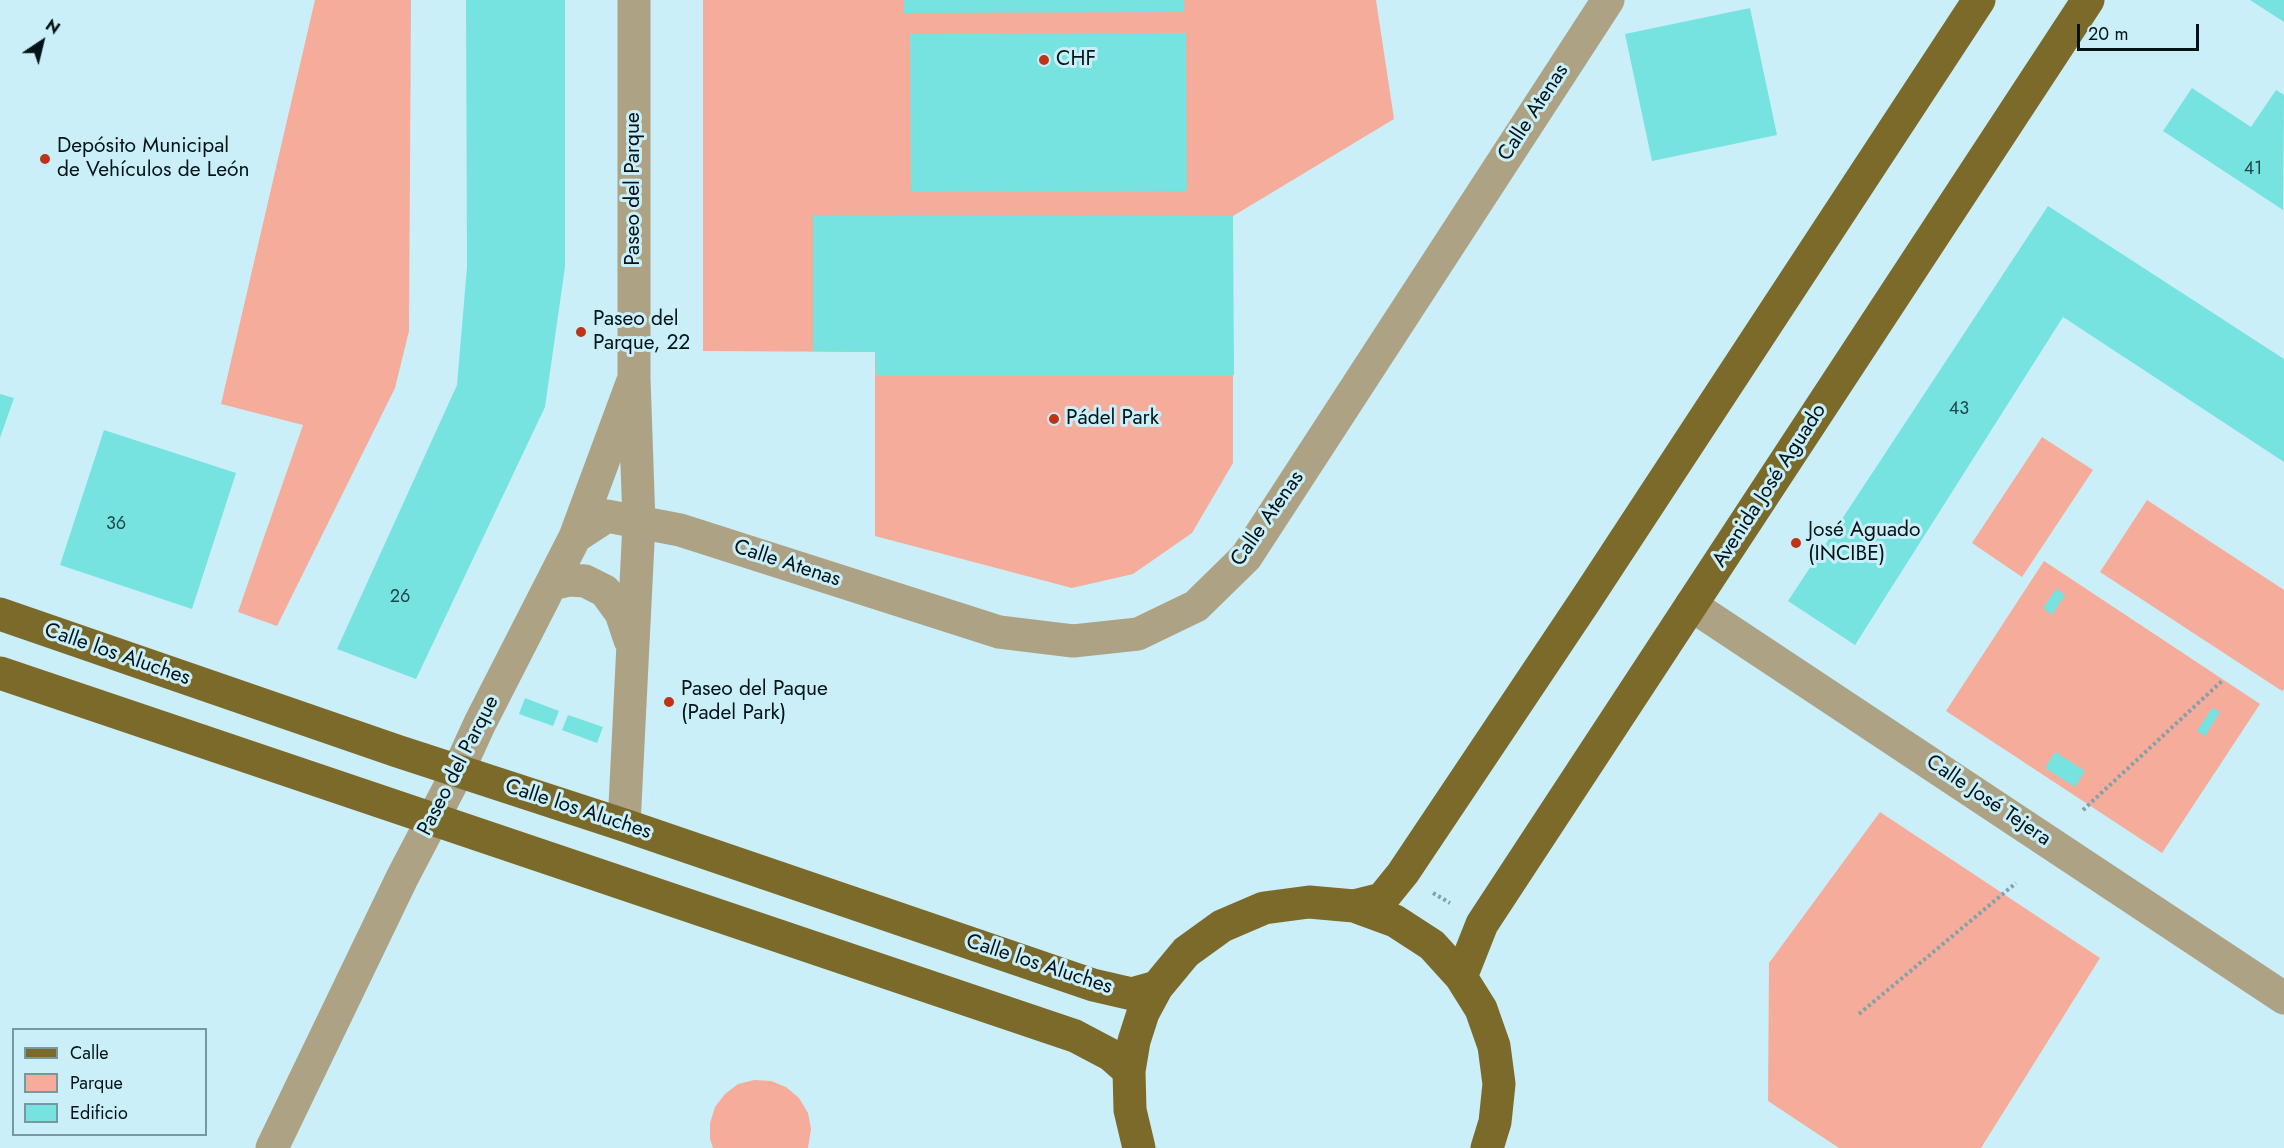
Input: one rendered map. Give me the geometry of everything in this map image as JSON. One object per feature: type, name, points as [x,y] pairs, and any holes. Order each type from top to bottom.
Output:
[{"type":"main road","points":[[1354,906],[1382,899],[1403,873],[1586,601],[1979,0]]},
{"type":"main road","name":"Avenida José Aguado","points":[[1461,976],[1482,924],[2088,0]]},
{"type":"main road","name":"Calle los Aluches","points":[[0,614],[1093,985],[1132,994],[1157,987]]},
{"type":"main road","points":[[0,673],[1075,1036],[1111,1055],[1129,1071]]},
{"type":"main road","points":[[1139,1148],[1130,1110],[1129,1071],[1134,1041],[1140,1023],[1157,987],[1186,952],[1222,926],[1264,908],[1309,902],[1354,906],[1395,921],[1432,945],[1461,976],[1481,1009],[1494,1046],[1499,1084],[1495,1122],[1487,1148]]},
{"type":"street","name":"Paseo del Parque","points":[[624,825],[639,523],[634,378],[634,0]]},
{"type":"street","name":"Calle Atenas","points":[[575,537],[607,516],[680,530],[999,632],[1073,641],[1138,634],[1196,606],[1246,557],[1608,0]]},
{"type":"street","name":"Paseo del Parque","points":[[272,1148],[402,878],[575,537],[634,378]]},
{"type":"street","points":[[552,584],[570,580],[585,581],[605,591],[621,613],[632,647]]},
{"type":"street","name":"Calle José Tejera","points":[[1691,605],[2284,998]]},
{"type":"path","points":[[2084,810],[2223,680]]},
{"type":"path","points":[[1858,1014],[2016,883]]},
{"type":"path","points":[[1430,891],[1455,906]]},
{"type":"green space","points":[[315,0],[411,0],[409,331],[395,388],[277,626],[238,612],[303,425],[221,404]]},
{"type":"green space","points":[[703,0],[1376,0],[1394,119],[1233,216],[1233,463],[1192,533],[1133,574],[1072,588],[875,536],[875,352],[703,351]]},
{"type":"green space","points":[[2042,437],[2093,470],[2022,577],[1972,543]]},
{"type":"green space","points":[[2147,500],[2284,590],[2284,689],[2282,691],[2100,572]]},
{"type":"green space","points":[[2044,561],[2260,704],[2162,853],[1946,711]]},
{"type":"green space","points":[[1880,812],[2100,958],[1981,1148],[1839,1148],[1768,1101],[1769,963]]},
{"type":"green space","points":[[754,1080],[771,1081],[786,1087],[799,1098],[808,1113],[811,1129],[808,1148],[713,1148],[710,1139],[710,1123],[715,1107],[725,1094],[738,1084]]},
{"type":"building","points":[[466,0],[565,0],[565,267],[545,407],[416,679],[337,649],[457,385],[467,267]]},
{"type":"building","points":[[904,0],[1184,0],[1184,12],[904,13]]},
{"type":"building","points":[[2250,0],[2284,0],[2284,22]]},
{"type":"building","points":[[1750,8],[1777,135],[1652,161],[1625,34]]},
{"type":"building","points":[[1186,33],[1187,191],[911,192],[910,34]]},
{"type":"building","points":[[2192,88],[2251,127],[2276,90],[2284,95],[2283,210],[2163,131]]},
{"type":"building","points":[[2048,206],[2284,359],[2284,462],[2063,317],[1855,645],[1788,601]]},
{"type":"building","points":[[813,215],[1233,216],[1234,375],[876,375],[875,352],[813,351]]},
{"type":"building","points":[[0,394],[14,398],[0,438]]},
{"type":"building","points":[[104,430],[236,473],[192,609],[60,565]]},
{"type":"building","points":[[2056,589],[2065,595],[2052,615],[2043,608]]},
{"type":"building","points":[[525,698],[559,711],[553,726],[519,714]]},
{"type":"building","points":[[2212,708],[2220,712],[2205,736],[2197,731]]},
{"type":"building","points":[[568,715],[603,727],[597,743],[562,730]]},
{"type":"building","points":[[2055,752],[2085,771],[2075,787],[2045,768]]},
{"type":"place","name":"CHF","points":[[1044,60]]},
{"type":"place","name":"Depósito Municipal de Vehículos de León","points":[[45,159]]},
{"type":"place","name":"Paseo del Parque, 22","points":[[581,332]]},
{"type":"place","name":"Pádel Park","points":[[1054,419]]},
{"type":"place","name":"José Aguado (INCIBE)","points":[[1796,543]]},
{"type":"place","name":"Paseo del Paque (Padel Park)","points":[[669,702]]}]
